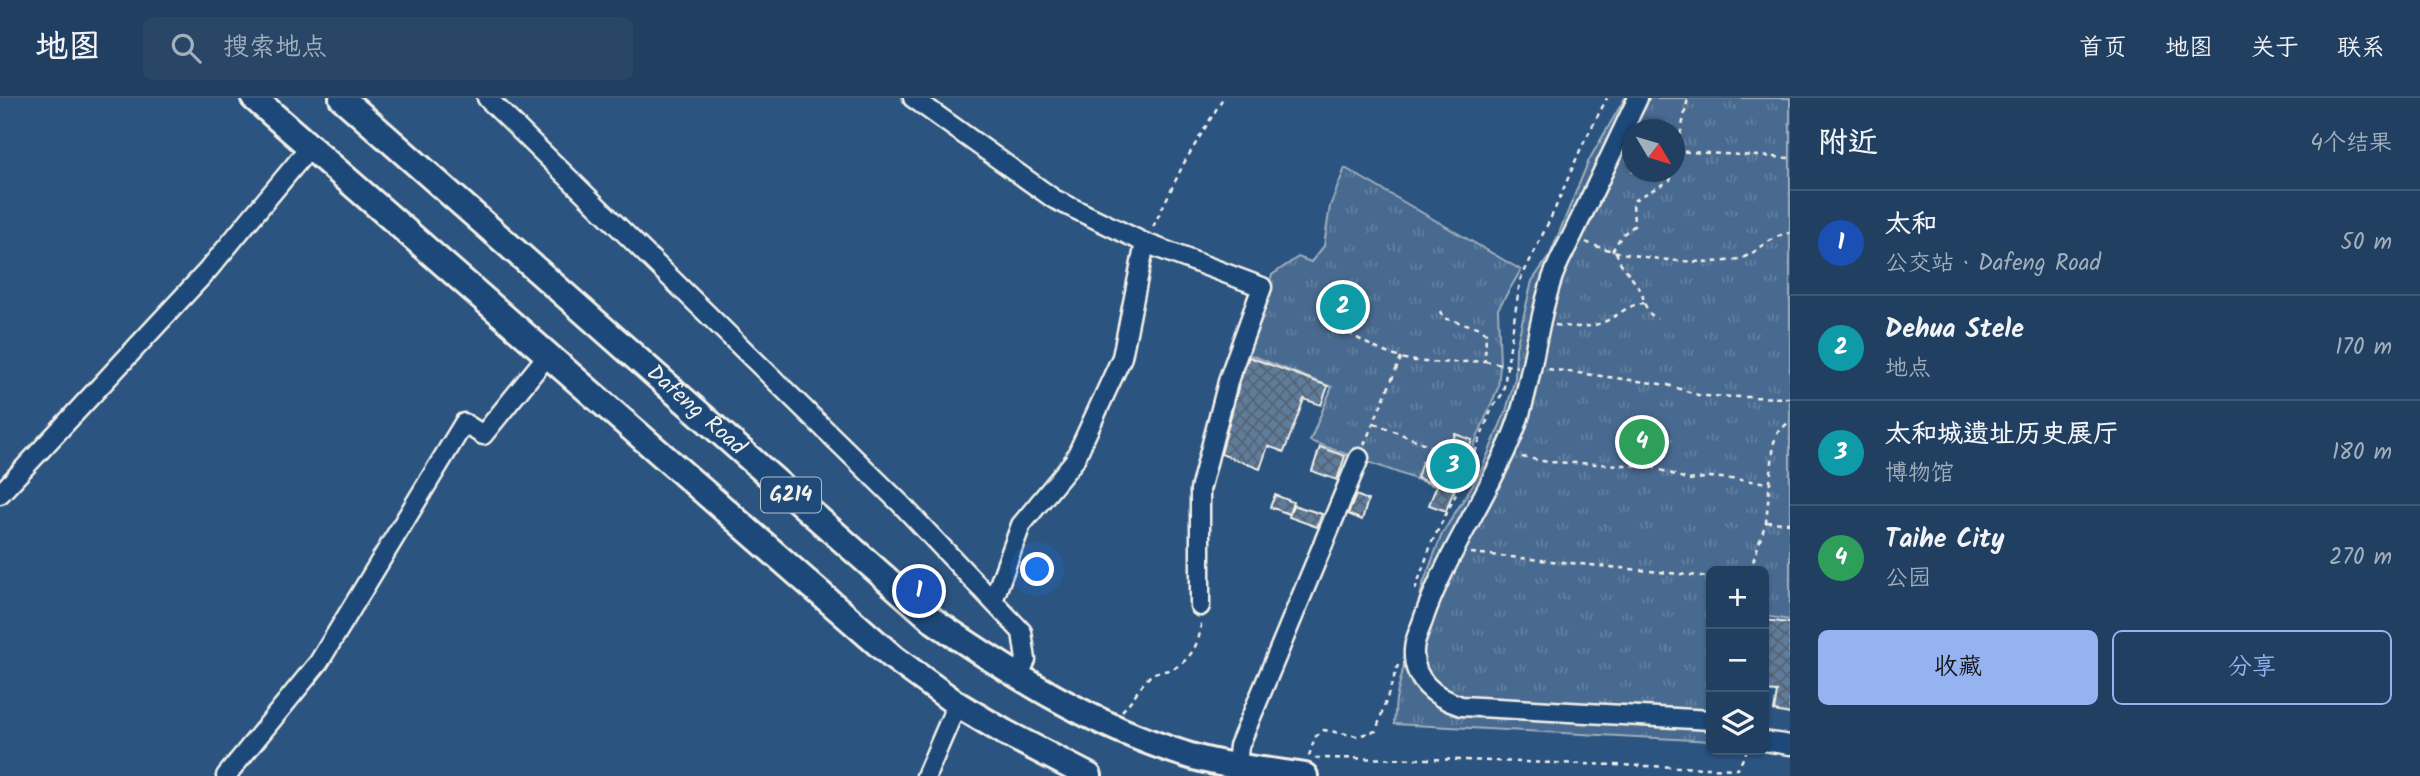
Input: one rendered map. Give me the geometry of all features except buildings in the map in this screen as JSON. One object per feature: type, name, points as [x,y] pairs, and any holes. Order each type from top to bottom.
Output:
[{"type":"highway","name":"G214","points":[[254,98],[894,658],[957,704],[1089,776]]},
{"type":"highway","name":"Dafeng Road","points":[[342,98],[934,621],[1017,678],[1073,709],[1113,727],[1186,755],[1237,765],[1307,767]]},
{"type":"street","points":[[487,98],[901,504],[1022,632],[1027,660],[1017,678]]},
{"type":"street","points":[[913,98],[1054,199],[1145,243],[1262,287],[1229,378],[1200,490],[1200,606]]},
{"type":"street","points":[[1639,98],[1554,272],[1524,401],[1505,452],[1437,586],[1414,646],[1414,659],[1419,676],[1443,699],[1471,708],[1706,720]]},
{"type":"street","points":[[0,494],[208,270],[310,147]]},
{"type":"street","points":[[993,601],[1021,525],[1074,461],[1122,356],[1145,243]]},
{"type":"street","points":[[226,776],[318,662],[464,423],[482,435],[547,356]]},
{"type":"street","points":[[1237,765],[1239,746],[1359,458]]},
{"type":"street","points":[[926,776],[957,704]]},
{"type":"street","points":[[1769,742],[1790,745]]},
{"type":"path","points":[[1145,243],[1184,163],[1223,98]]},
{"type":"path","points":[[1414,595],[1432,542],[1469,468],[1492,408],[1503,393],[1520,281],[1607,98]]},
{"type":"path","points":[[1683,119],[1688,98]]},
{"type":"path","points":[[1685,152],[1790,158]]},
{"type":"path","points":[[1614,251],[1622,235],[1634,226],[1633,201],[1666,182]]},
{"type":"path","points":[[1573,233],[1588,243],[1614,251],[1701,262],[1726,261],[1751,253],[1779,235],[1790,233]]},
{"type":"path","points":[[1614,251],[1639,286],[1648,313],[1657,319]]},
{"type":"path","points":[[1540,328],[1555,325],[1583,328],[1604,322],[1634,304],[1644,303]]},
{"type":"path","points":[[1440,311],[1443,318],[1481,328],[1486,333],[1485,361]]},
{"type":"path","points":[[1323,317],[1371,345],[1401,358],[1485,361],[1506,366],[1533,367],[1668,386],[1701,396],[1790,398]]},
{"type":"path","points":[[1359,458],[1401,358]]},
{"type":"path","points":[[1752,566],[1766,522],[1774,442],[1778,432],[1790,421]]},
{"type":"path","points":[[1373,423],[1445,452]]},
{"type":"path","points":[[1505,452],[1548,462],[1650,466],[1689,480],[1712,477],[1770,483]]},
{"type":"path","points":[[1766,522],[1790,523]]},
{"type":"path","points":[[1455,551],[1706,576]]},
{"type":"path","points":[[1120,714],[1151,675],[1158,671],[1171,670],[1184,662],[1192,652],[1201,630],[1200,606]]},
{"type":"path","points":[[1400,656],[1376,731],[1357,736],[1324,730],[1315,737],[1307,767],[1445,760],[1738,769],[1745,755]]},
{"type":"green space","points":[[1625,98],[1790,98],[1790,620],[1769,617],[1769,566],[1706,566],[1706,741],[1394,724],[1396,699],[1423,584],[1442,534],[1480,473],[1506,411],[1515,378],[1516,348],[1532,281],[1550,255],[1589,160]]},
{"type":"green space","points":[[1345,168],[1521,270],[1498,309],[1498,388],[1454,493],[1310,441],[1332,387],[1243,352],[1272,275],[1298,257],[1311,262],[1324,246],[1330,206]]},
{"type":"place","name":"Dehua Stele","points":[[1343,307]]},
{"type":"place","name":"Taihe City","points":[[1642,442]]},
{"type":"place","name":"太和城遗址历史展厅","points":[[1453,466]]},
{"type":"place","name":"太和","points":[[919,591]]}]
